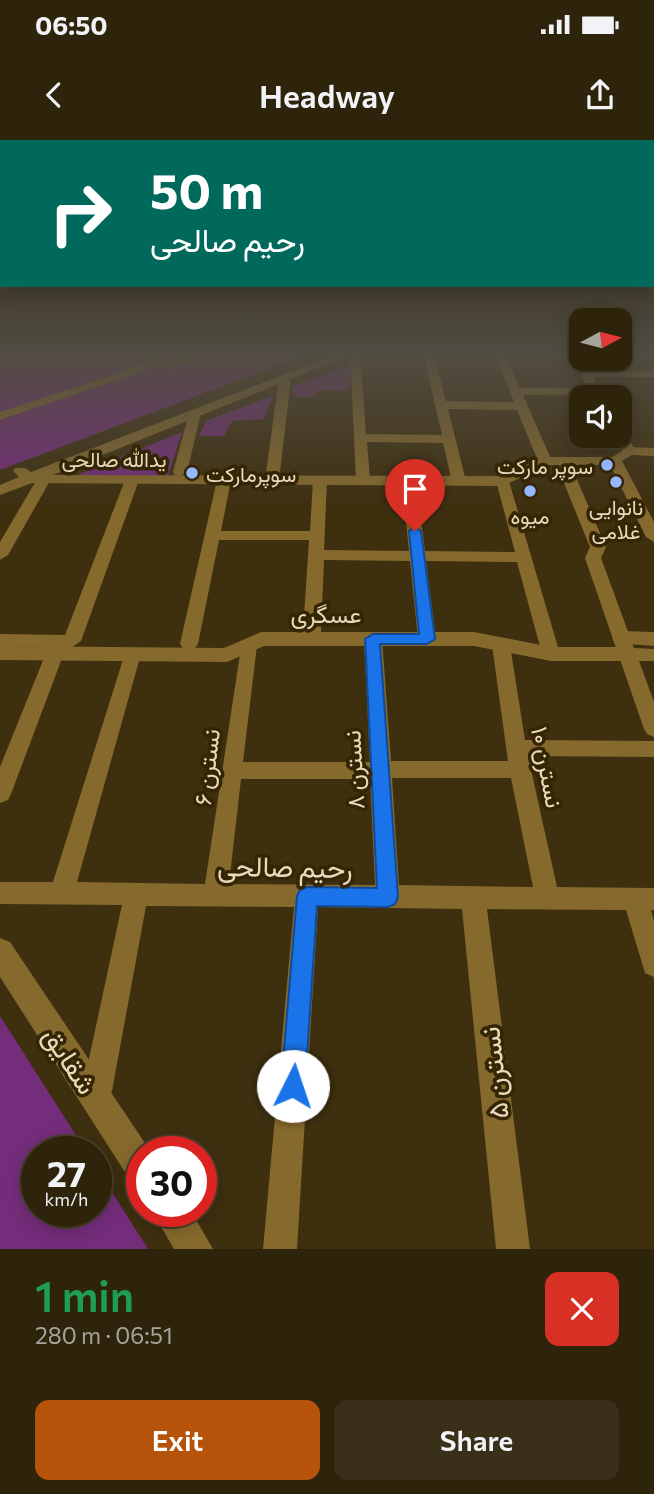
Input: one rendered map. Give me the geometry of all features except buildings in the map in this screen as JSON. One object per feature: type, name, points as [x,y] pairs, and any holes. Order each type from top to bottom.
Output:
[{"type":"street","points":[[0,416],[32,404]]},
{"type":"street","points":[[0,490],[203,404]]},
{"type":"street","points":[[0,479],[31,476],[219,404]]},
{"type":"street","points":[[272,480],[282,404]]},
{"type":"street","points":[[358,404],[363,480]]},
{"type":"street","points":[[459,481],[440,405],[522,406],[545,461]]},
{"type":"street","points":[[180,472],[195,413]]},
{"type":"street","points":[[360,438],[449,439]]},
{"type":"street","points":[[627,448],[629,452]]},
{"type":"street","points":[[654,452],[629,452],[615,461],[654,537]]},
{"type":"street","name":"یدالله صالحی","points":[[31,476],[132,480],[503,481],[545,461],[615,461]]},
{"type":"street","points":[[562,461],[598,547],[593,558],[654,729]]},
{"type":"street","points":[[0,555],[31,476]]},
{"type":"street","points":[[0,640],[72,641],[132,480]]},
{"type":"street","points":[[189,644],[225,480]]},
{"type":"street","points":[[312,632],[320,480]]},
{"type":"street","points":[[410,481],[427,639]]},
{"type":"street","points":[[503,481],[551,654]]},
{"type":"street","points":[[213,536],[317,536]]},
{"type":"street","points":[[316,555],[523,557]]},
{"type":"street","name":"عسگری","points":[[0,653],[227,654],[261,639],[474,639],[551,654],[625,646],[654,655]]},
{"type":"street","name":"نسترن ۸","points":[[373,639],[388,897]]},
{"type":"street","points":[[625,646],[654,639]]},
{"type":"street","name":"نسترن ۶","points":[[216,895],[248,645]]},
{"type":"street","name":"نسترن ۱۰","points":[[501,645],[516,748],[547,898]]},
{"type":"street","points":[[0,794],[55,653]]},
{"type":"street","points":[[62,894],[132,653]]},
{"type":"street","points":[[516,748],[654,749]]},
{"type":"street","points":[[232,771],[521,769]]},
{"type":"street","name":"رحیم صالحی","points":[[0,893],[644,899]]},
{"type":"street","points":[[97,1091],[136,895]]},
{"type":"street","points":[[280,1249],[307,896]]},
{"type":"street","name":"نسترن ۵","points":[[473,898],[513,1249]]},
{"type":"street","points":[[644,899],[654,964]]},
{"type":"street","name":"شقایق","points":[[0,952],[126,1144]]},
{"type":"street","points":[[181,1227],[195,1249]]},
{"type":"shaded area","points":[[0,404],[176,404],[0,470]]},
{"type":"shaded area","points":[[251,404],[270,404],[264,419],[232,421],[224,436],[199,436],[206,421]]},
{"type":"shaded area","points":[[182,432],[168,476],[77,475]]},
{"type":"shaded area","points":[[0,1016],[76,1136],[21,1136],[21,1227],[112,1227],[112,1192],[126,1214],[126,1227],[134,1227],[148,1249],[0,1249]]},
{"type":"place","name":"سوپر مارکت","points":[[607,465]]},
{"type":"place","name":"سوپرمارکت","points":[[192,473]]},
{"type":"place","name":"نانوایی غلامی","points":[[616,482]]},
{"type":"place","name":"میوه","points":[[530,491]]},
{"type":"route","points":[[293,1086],[307,896],[388,897],[373,639],[427,639],[415,531]]}]
